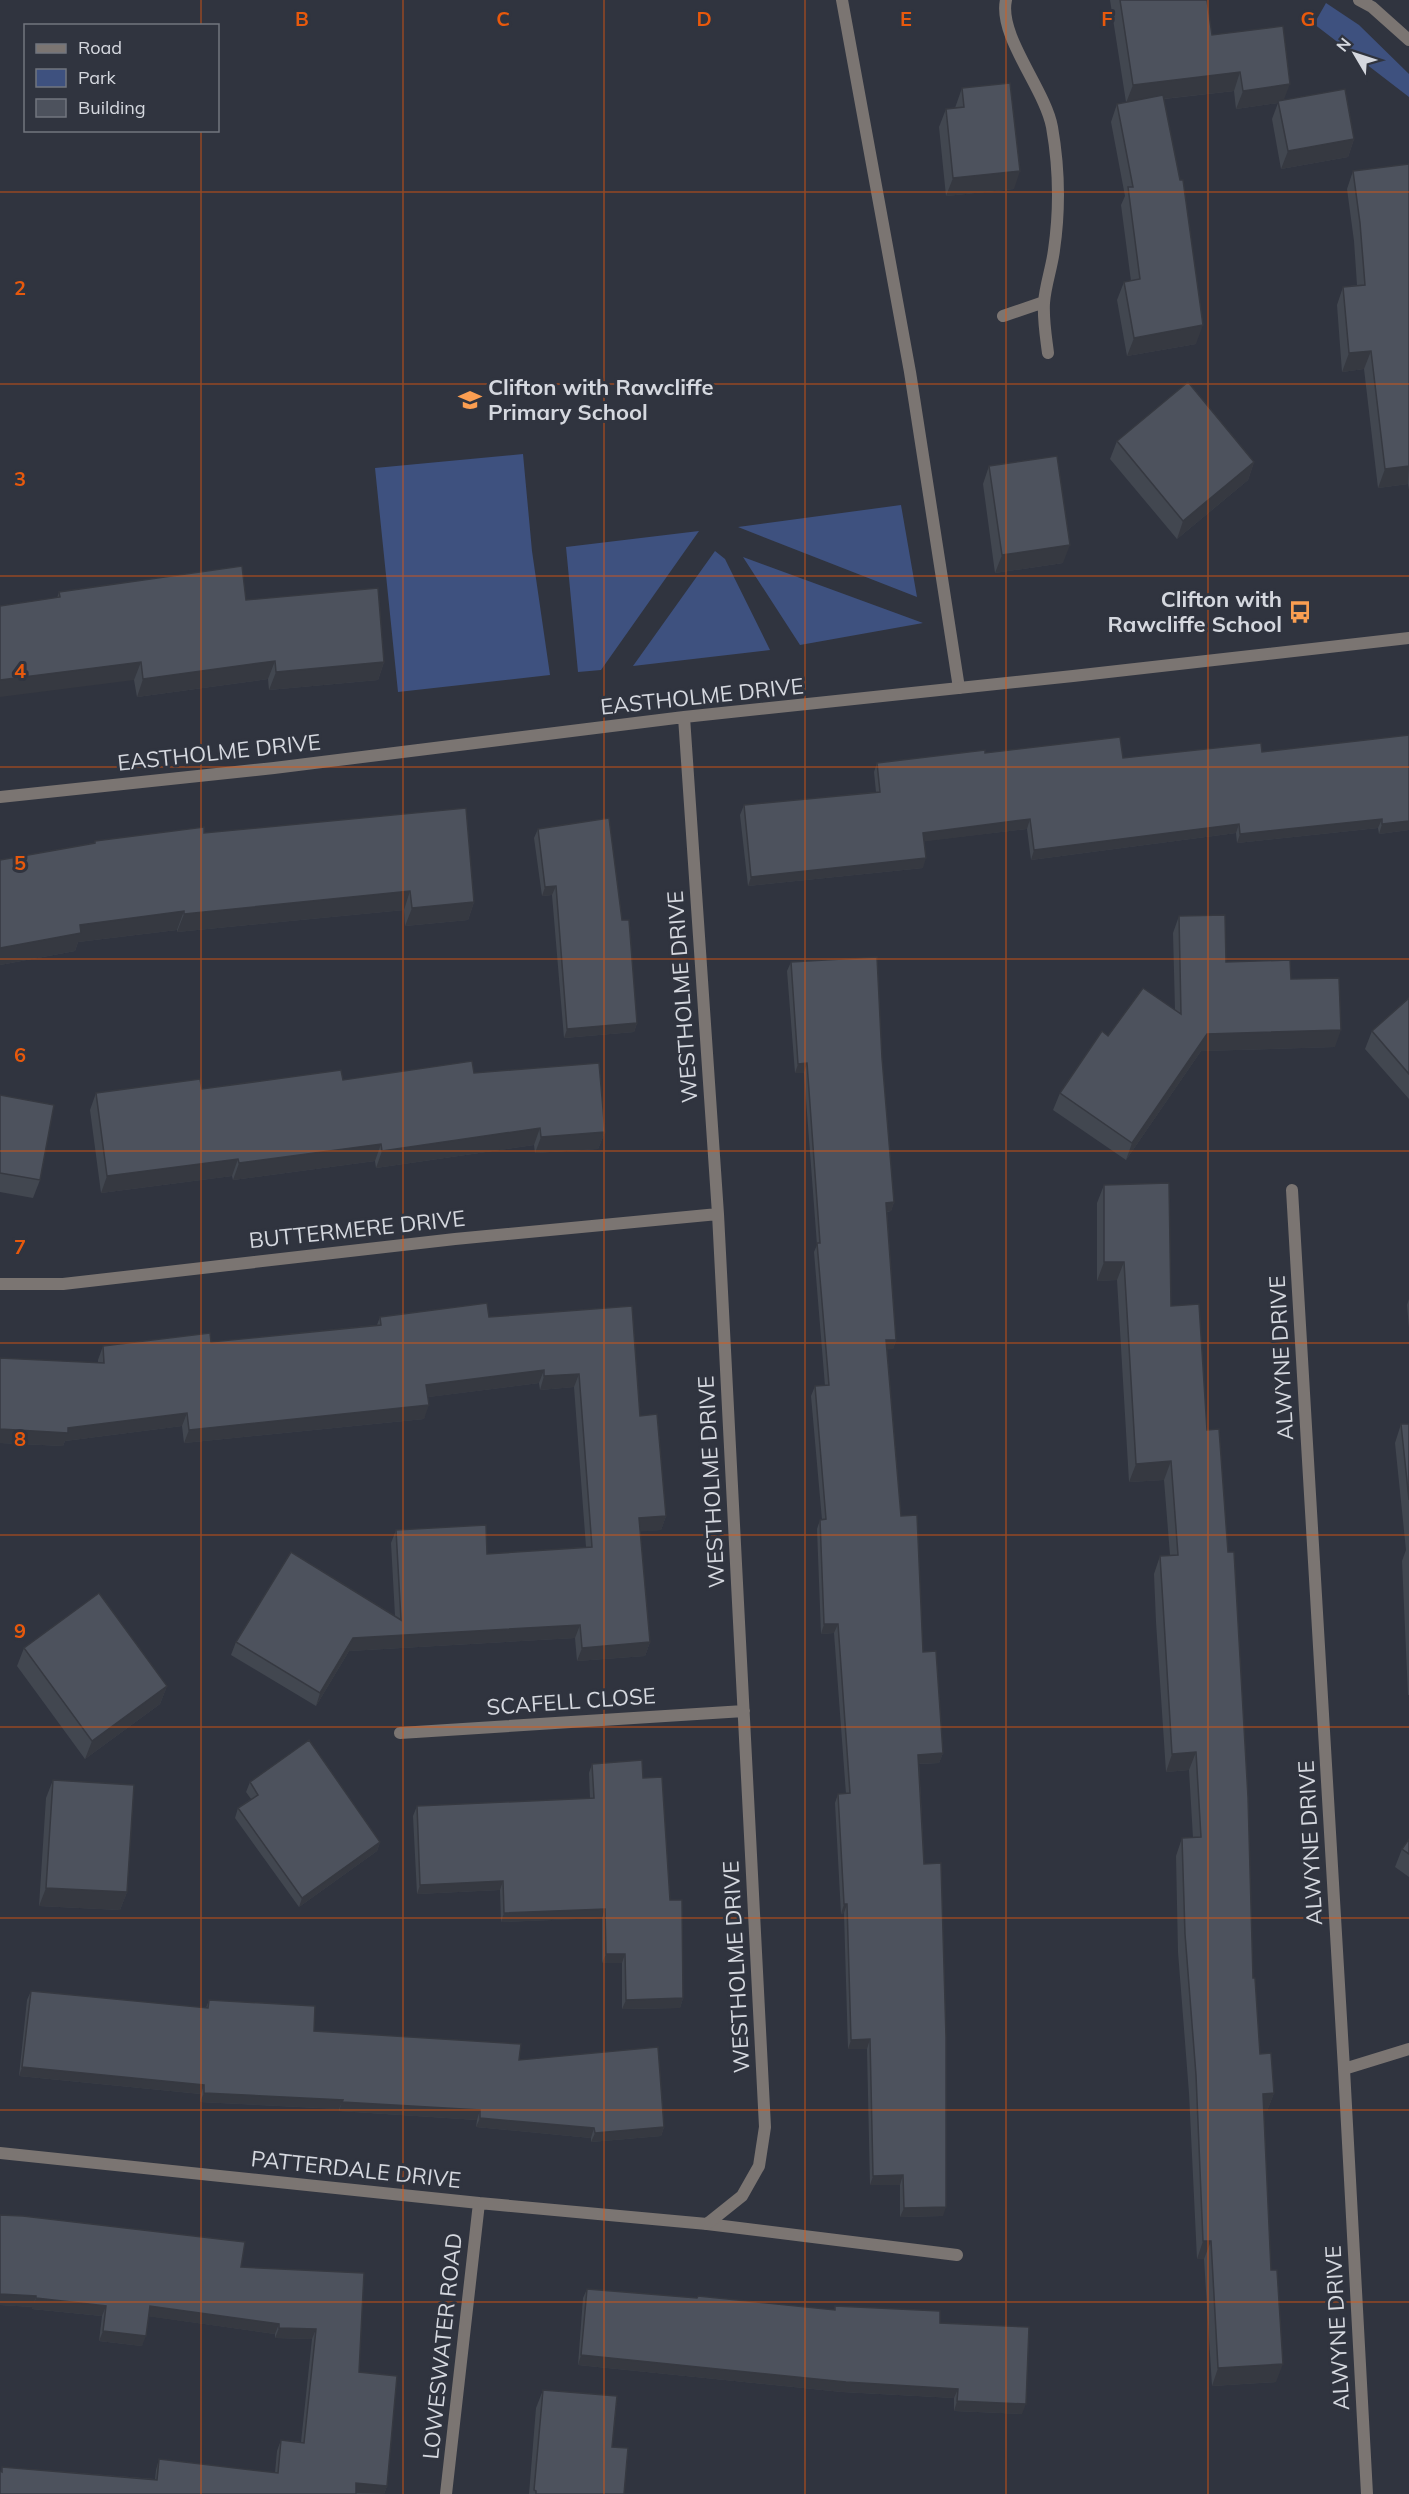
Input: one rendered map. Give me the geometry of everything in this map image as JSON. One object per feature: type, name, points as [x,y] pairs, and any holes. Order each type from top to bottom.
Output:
[{"type":"street","points":[[842,0],[910,372],[959,688]]},
{"type":"street","points":[[1006,0],[1004,9],[1016,49],[1037,87],[1051,124],[1059,179],[1054,249],[1044,303],[1048,354]]},
{"type":"street","points":[[1359,0],[1372,7],[1409,40]]},
{"type":"street","points":[[1003,316],[1044,303]]},
{"type":"street","name":"EASTHOLME DRIVE","points":[[0,797],[274,768],[684,717],[1409,638]]},
{"type":"street","name":"WESTHOLME DRIVE","points":[[684,717],[718,1214],[765,2127],[759,2166],[742,2196],[707,2224]]},
{"type":"street","name":"ALWYNE DRIVE","points":[[1292,1190],[1367,2494]]},
{"type":"street","name":"BUTTERMERE DRIVE","points":[[0,1284],[63,1284],[455,1239],[718,1214]]},
{"type":"street","name":"SCAFELL CLOSE","points":[[400,1733],[744,1711]]},
{"type":"street","points":[[1344,2069],[1409,2049]]},
{"type":"street","name":"PATTERDALE DRIVE","points":[[0,2153],[479,2203],[707,2224],[957,2255]]},
{"type":"street","name":"LOWESWATER ROAD","points":[[447,2494],[479,2203]]},
{"type":"green space","points":[[1326,3],[1359,25],[1409,74],[1409,97],[1314,24]]},
{"type":"green space","points":[[523,454],[532,551],[550,675],[398,692],[375,468]]},
{"type":"green space","points":[[901,505],[917,597],[738,527]]},
{"type":"green space","points":[[699,531],[601,670],[578,672],[566,547]]},
{"type":"green space","points":[[715,551],[725,559],[770,650],[633,666]]},
{"type":"green space","points":[[743,557],[923,623],[800,645]]},
{"type":"building","points":[[1120,0],[1207,0],[1212,35],[1283,26],[1290,84],[1243,91],[1240,72],[1133,85]]},
{"type":"building","points":[[1010,83],[1020,171],[953,178],[946,109],[964,107],[962,88]]},
{"type":"building","points":[[1345,89],[1354,139],[1288,151],[1278,101]]},
{"type":"building","points":[[1163,95],[1180,180],[1183,180],[1203,325],[1134,338],[1124,282],[1140,279],[1128,187],[1133,187],[1117,104]]},
{"type":"building","points":[[1409,164],[1409,466],[1385,469],[1371,351],[1349,353],[1343,287],[1365,285],[1353,171]]},
{"type":"building","points":[[1188,382],[1254,462],[1183,521],[1117,441]]},
{"type":"building","points":[[1057,456],[1070,545],[1002,555],[989,466]]},
{"type":"building","points":[[242,566],[246,600],[378,588],[384,662],[276,672],[275,661],[143,679],[141,662],[0,680],[0,606],[60,597],[59,592]]},
{"type":"building","points":[[1409,735],[1409,821],[1382,824],[1382,819],[1240,834],[1239,824],[1034,850],[1030,819],[923,833],[926,858],[751,877],[744,805],[880,792],[877,763],[1120,737],[1123,758],[1261,743],[1262,752]]},
{"type":"building","points":[[466,808],[474,902],[412,908],[410,891],[184,914],[184,911],[80,925],[81,933],[0,948],[0,860],[95,843],[95,841],[204,827],[204,833]]},
{"type":"building","points":[[609,818],[622,920],[629,920],[637,1023],[567,1029],[556,886],[545,887],[538,829]]},
{"type":"building","points":[[1225,915],[1226,962],[1290,960],[1291,979],[1339,978],[1341,1030],[1207,1034],[1132,1143],[1060,1093],[1102,1031],[1108,1036],[1143,988],[1181,1014],[1179,916]]},
{"type":"building","points":[[877,957],[882,1058],[894,1202],[886,1203],[896,1340],[886,1340],[901,1516],[917,1515],[923,1652],[936,1651],[943,1753],[918,1755],[924,1864],[941,1863],[946,2037],[946,2207],[904,2208],[903,2175],[873,2176],[870,2039],[851,2040],[847,1904],[844,1904],[838,1794],[850,1793],[838,1624],[824,1624],[820,1520],[826,1519],[815,1386],[829,1385],[817,1243],[820,1243],[807,1063],[798,1064],[791,962]]},
{"type":"building","points":[[1409,998],[1409,1074],[1372,1031]]},
{"type":"building","points":[[472,1061],[474,1073],[599,1063],[605,1132],[541,1137],[540,1128],[382,1151],[381,1144],[239,1163],[238,1159],[107,1176],[96,1093],[200,1079],[202,1089],[341,1070],[343,1080]]},
{"type":"building","points":[[0,1095],[54,1105],[40,1180],[0,1173]]},
{"type":"building","points":[[1169,1183],[1171,1306],[1199,1304],[1207,1430],[1219,1429],[1228,1552],[1234,1552],[1248,1797],[1253,1978],[1255,1978],[1260,2054],[1271,2053],[1274,2093],[1263,2094],[1271,2270],[1277,2270],[1283,2364],[1218,2368],[1211,2241],[1203,2241],[1196,2075],[1185,1934],[1182,1838],[1201,1837],[1196,1752],[1172,1754],[1160,1556],[1178,1555],[1171,1461],[1136,1464],[1124,1262],[1104,1262],[1104,1185]]},
{"type":"building","points":[[487,1303],[489,1317],[632,1306],[640,1416],[657,1414],[666,1516],[639,1518],[650,1642],[582,1648],[580,1625],[353,1638],[320,1693],[236,1642],[291,1552],[401,1620],[396,1530],[486,1525],[487,1554],[592,1547],[579,1374],[544,1376],[544,1370],[426,1385],[429,1405],[189,1430],[187,1413],[68,1428],[68,1433],[0,1429],[0,1358],[104,1363],[103,1346],[210,1333],[211,1342],[381,1325],[380,1317]]},
{"type":"building","points":[[1401,1424],[1409,1424],[1409,1500]]},
{"type":"building","points":[[99,1593],[167,1686],[92,1741],[24,1648]]},
{"type":"building","points":[[309,1740],[380,1842],[302,1898],[238,1808],[258,1795],[250,1782]]},
{"type":"building","points":[[642,1760],[643,1778],[662,1777],[670,1900],[682,1900],[683,1998],[626,2000],[625,1954],[606,1954],[605,1909],[504,1913],[503,1881],[420,1885],[417,1806],[594,1798],[592,1764]]},
{"type":"building","points":[[53,1780],[134,1785],[127,1892],[46,1888]]},
{"type":"building","points":[[1409,1839],[1409,1854],[1402,1849]]},
{"type":"building","points":[[31,1991],[208,2008],[209,2000],[315,2006],[314,2031],[521,2044],[519,2060],[658,2047],[664,2127],[595,2133],[594,2128],[480,2118],[480,2110],[204,2093],[204,2085],[22,2067]]},
{"type":"building","points":[[0,2215],[245,2242],[241,2267],[364,2273],[359,2372],[397,2376],[387,2486],[356,2483],[356,2494],[0,2494],[2,2467],[157,2480],[159,2459],[278,2473],[281,2440],[304,2443],[316,2329],[279,2328],[279,2324],[150,2306],[146,2336],[103,2331],[106,2306],[36,2298],[36,2296],[0,2294]]},
{"type":"building","points":[[587,2289],[697,2298],[698,2296],[835,2310],[835,2306],[940,2311],[940,2323],[1029,2327],[1026,2404],[957,2401],[958,2389],[846,2382],[581,2355]]},
{"type":"building","points":[[543,2390],[617,2396],[612,2447],[628,2448],[624,2494],[536,2494],[534,2490]]},
{"type":"place","name":"Clifton with Rawcliffe Primary School","points":[[470,400]]},
{"type":"place","name":"Clifton with Rawcliffe School","points":[[1300,612]]}]
